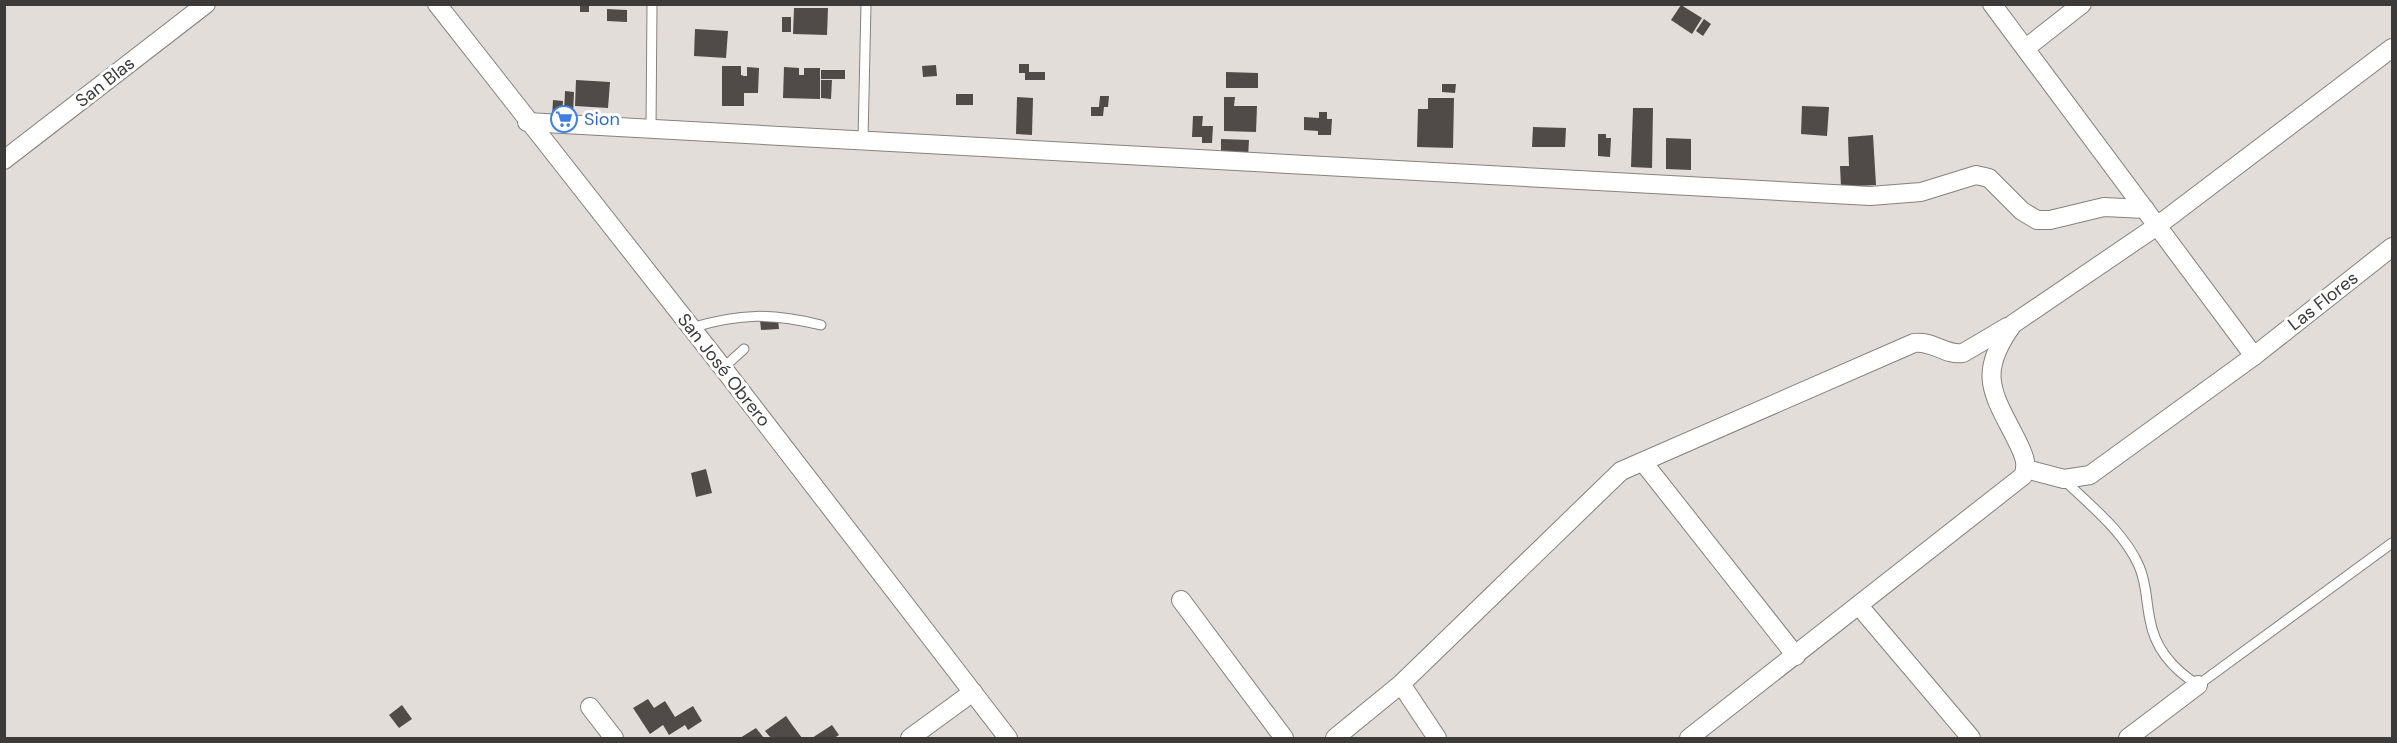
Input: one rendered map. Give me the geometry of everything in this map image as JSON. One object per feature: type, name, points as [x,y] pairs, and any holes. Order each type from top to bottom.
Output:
[{"type":"street","name":"San Blas","points":[[4,160],[206,4]]},
{"type":"street","name":"San José Obrero","points":[[437,4],[527,122],[723,368],[1008,738]]},
{"type":"street","points":[[1992,4],[2254,356]]},
{"type":"street","points":[[2026,48],[2082,4]]},
{"type":"street","points":[[1335,738],[1401,684],[1621,471],[1914,343],[1922,342],[1956,354],[1963,353],[2013,324],[2157,226],[2392,48]]},
{"type":"street","points":[[527,122],[1870,196],[1922,192],[1976,175],[1989,178],[2022,211],[2037,220],[2050,220],[2104,207],[2145,209]]},
{"type":"street","name":"Las Flores","points":[[2064,479],[2090,475],[2254,356],[2392,247]]},
{"type":"street","points":[[1689,738],[2017,483],[2026,469],[2026,459],[1990,379],[1993,358],[2001,340],[2013,324]]},
{"type":"street","points":[[1643,462],[1796,656]]},
{"type":"street","points":[[2026,469],[2064,479]]},
{"type":"street","points":[[1181,600],[1284,738]]},
{"type":"street","points":[[1860,607],[1971,738]]},
{"type":"street","points":[[1401,684],[1437,738]]},
{"type":"street","points":[[2128,738],[2198,685]]},
{"type":"street","points":[[910,738],[973,692]]},
{"type":"street","points":[[590,707],[614,738]]},
{"type":"lane","points":[[651,129],[652,4]]},
{"type":"lane","points":[[863,140],[866,4]]},
{"type":"lane","points":[[691,328],[715,321],[774,315],[821,325]]},
{"type":"lane","points":[[723,368],[744,349]]},
{"type":"lane","points":[[2064,479],[2114,529],[2139,565],[2148,595],[2150,621],[2160,648],[2172,666],[2198,685],[2392,543]]},
{"type":"building","points":[[580,4],[589,4],[589,12],[580,12]]},
{"type":"building","points":[[1681,5],[1702,18],[1692,34],[1671,20]]},
{"type":"building","points":[[794,8],[828,8],[827,35],[793,34]]},
{"type":"building","points":[[607,9],[627,10],[627,22],[607,21]]},
{"type":"building","points":[[782,17],[791,17],[791,32],[782,32]]},
{"type":"building","points":[[1704,19],[1711,24],[1703,36],[1696,31]]},
{"type":"building","points":[[695,29],[728,31],[726,58],[694,56]]},
{"type":"building","points":[[1019,64],[1029,64],[1029,72],[1045,72],[1045,80],[1025,80],[1025,73],[1019,73]]},
{"type":"building","points":[[936,65],[937,76],[923,77],[922,66]]},
{"type":"building","points":[[722,66],[741,66],[741,75],[744,76],[747,76],[747,67],[759,68],[758,93],[744,93],[744,106],[722,106]]},
{"type":"building","points":[[784,67],[799,68],[799,75],[804,75],[804,68],[820,68],[820,99],[783,98]]},
{"type":"building","points":[[821,70],[845,70],[845,79],[821,79]]},
{"type":"building","points":[[1226,72],[1258,73],[1258,88],[1226,88]]},
{"type":"building","points":[[576,80],[610,82],[608,108],[575,106]]},
{"type":"building","points":[[821,80],[832,80],[831,99],[821,98]]},
{"type":"building","points":[[1442,84],[1456,84],[1455,93],[1442,92]]},
{"type":"building","points":[[565,91],[574,92],[573,115],[564,114]]},
{"type":"building","points":[[956,94],[973,94],[973,105],[956,105]]},
{"type":"building","points":[[1100,96],[1109,96],[1108,107],[1104,107],[1103,116],[1091,116],[1091,107],[1099,107]]},
{"type":"building","points":[[1017,97],[1033,98],[1032,135],[1016,134]]},
{"type":"building","points":[[1224,97],[1235,97],[1234,106],[1257,106],[1256,132],[1224,131]]},
{"type":"building","points":[[1428,98],[1454,98],[1453,148],[1417,147],[1418,109],[1428,109]]},
{"type":"building","points":[[553,100],[563,101],[562,118],[552,118]]},
{"type":"building","points":[[1802,106],[1829,107],[1827,136],[1801,134]]},
{"type":"building","points":[[1633,108],[1653,108],[1652,168],[1631,167]]},
{"type":"building","points":[[1319,112],[1327,112],[1327,119],[1332,119],[1331,135],[1318,135],[1318,131],[1304,130],[1304,117],[1319,118]]},
{"type":"building","points":[[1193,116],[1203,116],[1202,126],[1213,126],[1212,143],[1202,143],[1202,137],[1192,137]]},
{"type":"building","points":[[1533,127],[1566,128],[1565,147],[1532,147]]},
{"type":"building","points":[[1598,134],[1606,134],[1606,138],[1611,138],[1610,157],[1598,156]]},
{"type":"building","points":[[1873,135],[1876,185],[1841,187],[1840,166],[1849,166],[1848,137]]},
{"type":"building","points":[[1666,138],[1691,139],[1691,170],[1666,169]]},
{"type":"building","points":[[1221,139],[1249,140],[1248,157],[1221,156]]},
{"type":"building","points":[[778,319],[779,329],[761,330],[760,320]]},
{"type":"building","points":[[706,469],[712,493],[696,497],[691,473]]},
{"type":"building","points":[[648,699],[654,708],[665,701],[675,717],[693,706],[702,721],[688,730],[685,725],[669,735],[663,725],[650,734],[633,708]]},
{"type":"building","points":[[402,705],[412,719],[399,728],[389,715]]},
{"type":"building","points":[[786,716],[802,738],[771,738],[765,731]]},
{"type":"building","points":[[832,725],[839,735],[834,738],[812,738]]},
{"type":"building","points":[[756,728],[764,738],[740,738]]},
{"type":"place","name":"Sion","points":[[564,119]]}]
